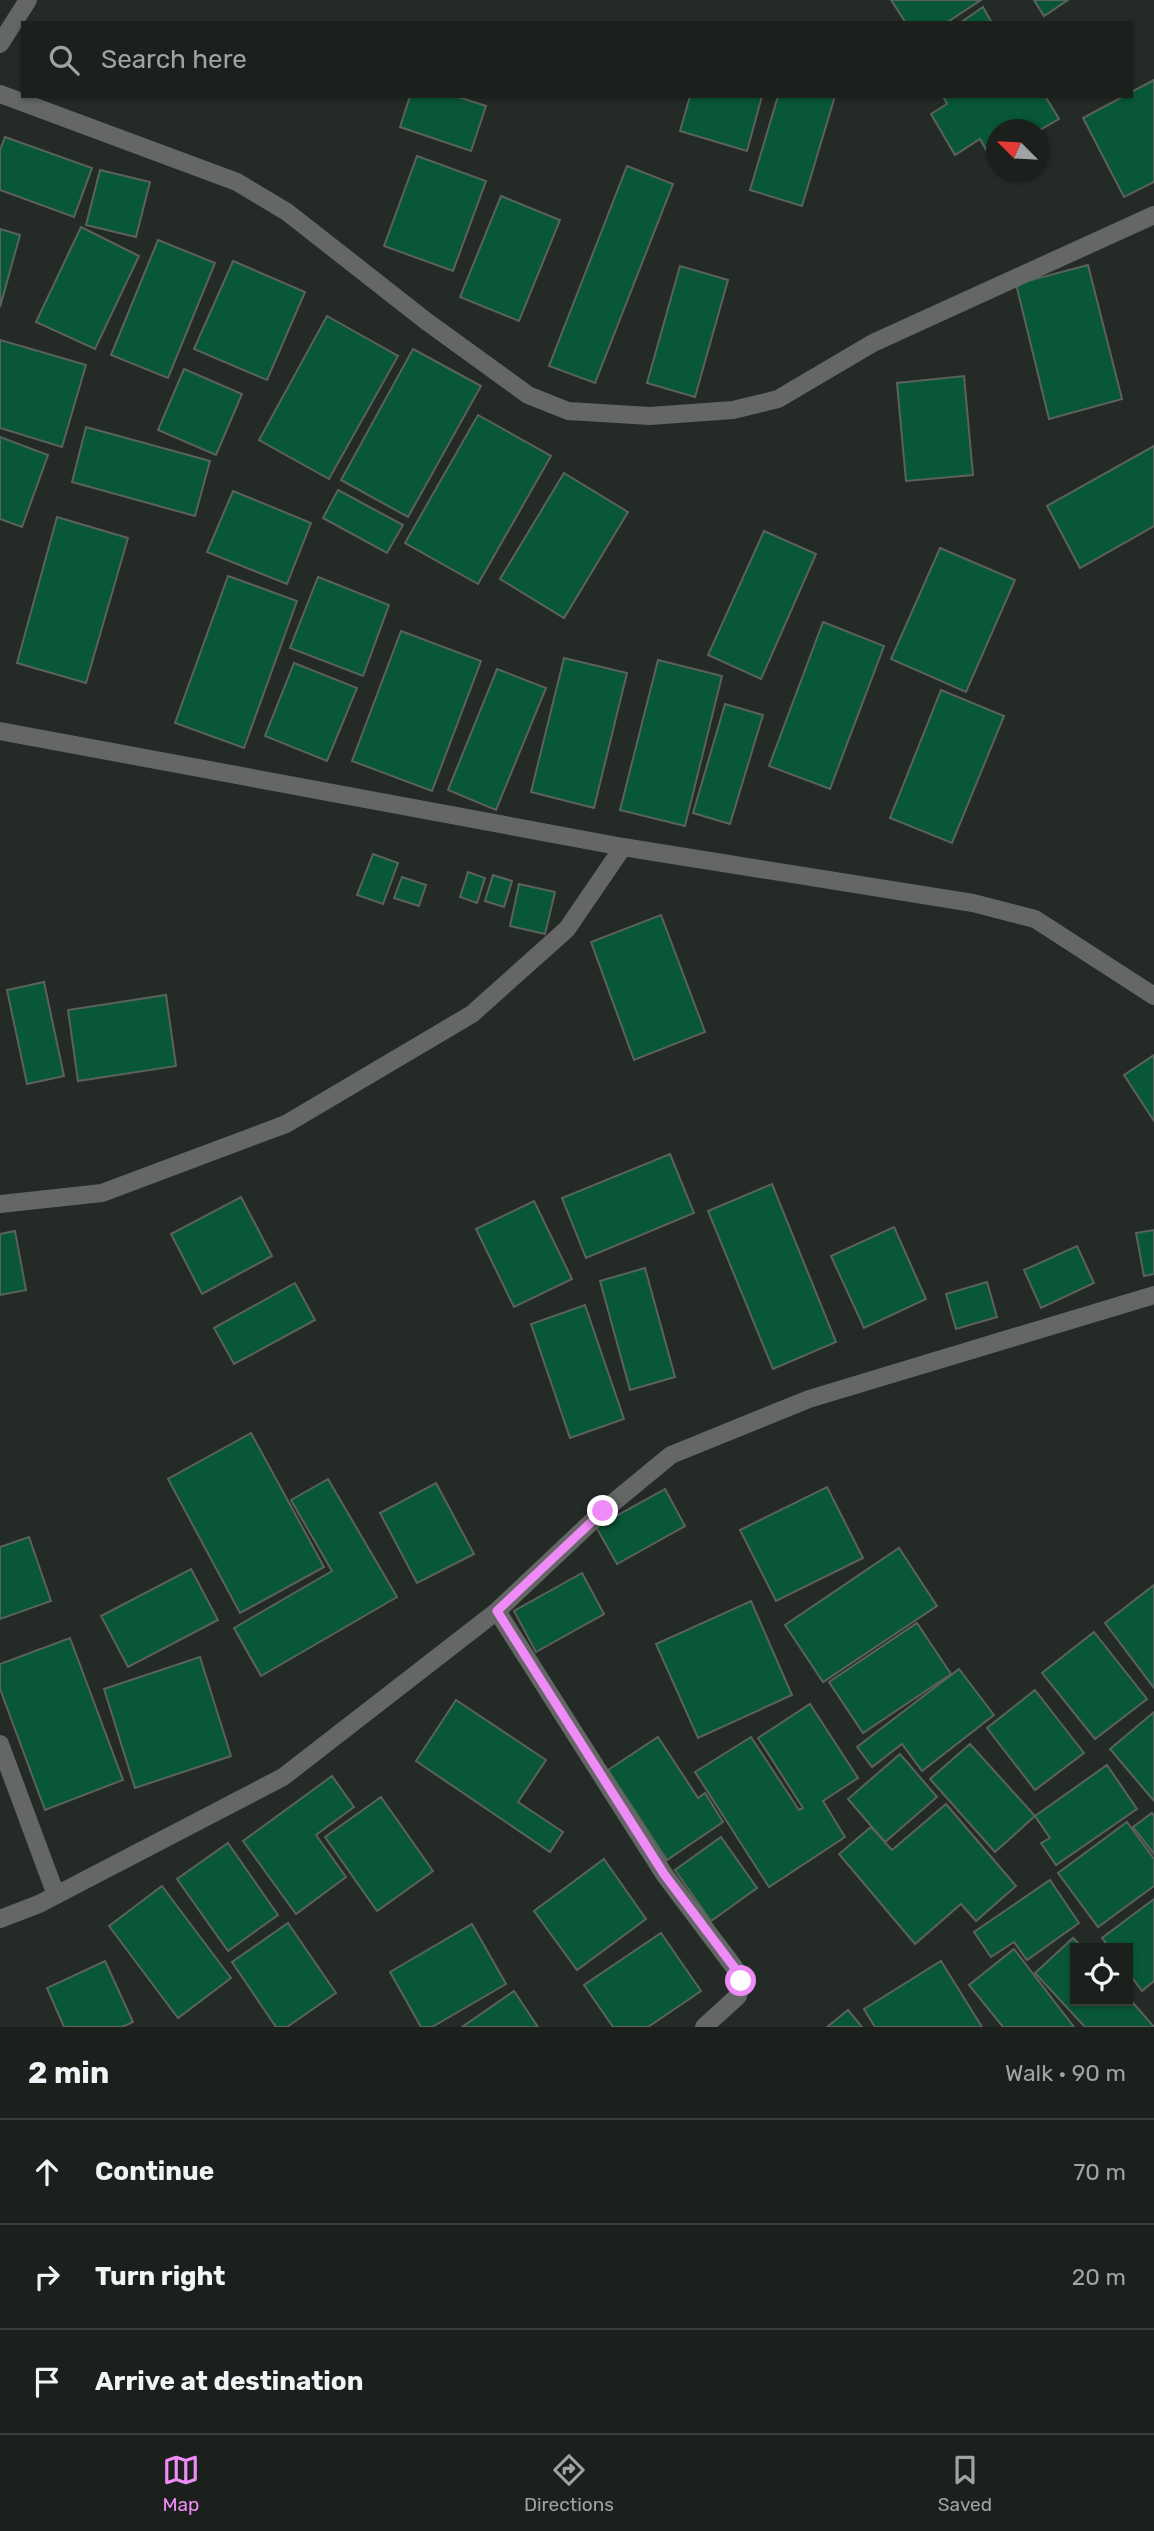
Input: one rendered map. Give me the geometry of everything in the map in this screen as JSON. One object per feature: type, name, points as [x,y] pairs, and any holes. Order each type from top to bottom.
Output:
[{"type":"street","points":[[0,44],[28,0]]},
{"type":"street","points":[[0,94],[237,182],[287,212],[426,321],[528,395],[568,411],[650,416],[733,410],[778,399],[873,343],[1154,215]]},
{"type":"street","points":[[0,731],[623,847],[973,903],[1035,919],[1154,996]]},
{"type":"street","points":[[0,1203],[102,1193],[286,1124],[472,1014],[567,929],[623,847]]},
{"type":"street","points":[[0,1919],[56,1895],[283,1777],[497,1611],[603,1511],[671,1455],[809,1399],[1154,1295]]},
{"type":"street","points":[[497,1611],[664,1874],[738,1974],[741,1981],[738,1996],[704,2027]]},
{"type":"street","points":[[0,1744],[56,1895]]},
{"type":"building","points":[[891,0],[981,0],[949,21],[905,21]]},
{"type":"building","points":[[1034,0],[1068,0],[1044,16]]},
{"type":"building","points":[[983,7],[991,21],[963,21]]},
{"type":"building","points":[[1154,80],[1154,182],[1124,197],[1083,118],[1120,98],[1133,98],[1133,91]]},
{"type":"building","points":[[409,98],[461,98],[486,106],[471,151],[400,127]]},
{"type":"building","points":[[689,98],[761,98],[747,151],[680,131]]},
{"type":"building","points":[[777,98],[834,98],[802,206],[750,190]]},
{"type":"building","points":[[944,98],[1046,98],[1059,119],[1049,125],[1049,119],[986,119],[986,150],[980,139],[955,155],[931,114],[947,104]]},
{"type":"building","points":[[5,137],[92,168],[74,217],[0,190],[0,150]]},
{"type":"building","points":[[417,156],[486,181],[453,271],[384,246]]},
{"type":"building","points":[[627,166],[673,184],[595,383],[549,366]]},
{"type":"building","points":[[100,170],[150,182],[136,237],[86,225]]},
{"type":"building","points":[[501,196],[560,220],[519,321],[460,297]]},
{"type":"building","points":[[81,227],[139,256],[95,349],[36,322]]},
{"type":"building","points":[[0,229],[20,235],[0,307]]},
{"type":"building","points":[[158,240],[215,263],[168,378],[111,355]]},
{"type":"building","points":[[233,261],[305,292],[267,380],[194,349]]},
{"type":"building","points":[[1088,265],[1122,399],[1049,419],[1016,284]]},
{"type":"building","points":[[680,266],[728,280],[695,397],[647,383]]},
{"type":"building","points":[[327,316],[398,356],[329,479],[259,440]]},
{"type":"building","points":[[0,340],[86,365],[62,447],[0,428]]},
{"type":"building","points":[[413,349],[481,386],[408,517],[341,480]]},
{"type":"building","points":[[184,369],[242,394],[216,455],[158,430]]},
{"type":"building","points":[[964,376],[973,475],[906,481],[897,383]]},
{"type":"building","points":[[478,415],[551,456],[478,584],[405,543]]},
{"type":"building","points":[[86,427],[210,461],[195,516],[72,482]]},
{"type":"building","points":[[0,437],[48,455],[22,527],[0,519]]},
{"type":"building","points":[[1154,446],[1154,526],[1080,568],[1047,506]]},
{"type":"building","points":[[564,473],[628,512],[564,618],[500,579]]},
{"type":"building","points":[[338,490],[403,525],[387,553],[323,518]]},
{"type":"building","points":[[233,491],[311,523],[287,584],[207,552]]},
{"type":"building","points":[[57,517],[128,538],[86,683],[17,663]]},
{"type":"building","points":[[764,531],[816,554],[761,679],[708,655]]},
{"type":"building","points":[[940,548],[1015,580],[966,692],[891,659]]},
{"type":"building","points":[[228,576],[297,601],[244,748],[175,723]]},
{"type":"building","points":[[318,577],[389,605],[363,676],[290,648]]},
{"type":"building","points":[[823,622],[884,646],[830,789],[769,766]]},
{"type":"building","points":[[401,631],[481,661],[432,791],[352,761]]},
{"type":"building","points":[[564,658],[627,673],[594,808],[531,792]]},
{"type":"building","points":[[658,660],[722,676],[685,826],[620,810]]},
{"type":"building","points":[[294,663],[357,688],[327,761],[265,736]]},
{"type":"building","points":[[497,669],[546,688],[496,810],[448,790]]},
{"type":"building","points":[[941,690],[1004,716],[952,843],[890,818]]},
{"type":"building","points":[[725,704],[763,715],[730,824],[693,813]]},
{"type":"building","points":[[373,854],[398,863],[383,904],[357,895]]},
{"type":"building","points":[[468,872],[485,878],[477,903],[460,897]]},
{"type":"building","points":[[493,875],[512,881],[504,907],[485,901]]},
{"type":"building","points":[[402,877],[426,885],[419,906],[394,898]]},
{"type":"building","points":[[519,884],[555,892],[545,934],[510,926]]},
{"type":"building","points":[[661,915],[705,1032],[634,1060],[591,942]]},
{"type":"building","points":[[44,982],[64,1076],[27,1084],[7,990]]},
{"type":"building","points":[[166,995],[176,1066],[78,1081],[68,1010]]},
{"type":"building","points":[[1154,1055],[1154,1121],[1124,1075]]},
{"type":"building","points":[[670,1154],[694,1213],[586,1258],[562,1198]]},
{"type":"building","points":[[772,1184],[836,1342],[773,1369],[708,1211]]},
{"type":"building","points":[[241,1197],[272,1256],[202,1294],[171,1234]]},
{"type":"building","points":[[534,1201],[572,1279],[514,1307],[476,1229]]},
{"type":"building","points":[[894,1227],[926,1299],[864,1328],[831,1256]]},
{"type":"building","points":[[1154,1230],[1154,1274],[1144,1276],[1136,1233]]},
{"type":"building","points":[[15,1231],[26,1290],[0,1295],[0,1234]]},
{"type":"building","points":[[1077,1246],[1094,1283],[1041,1308],[1024,1270]]},
{"type":"building","points":[[645,1268],[675,1377],[630,1390],[600,1281]]},
{"type":"building","points":[[987,1282],[997,1317],[956,1329],[946,1294]]},
{"type":"building","points":[[295,1283],[315,1320],[234,1364],[214,1328]]},
{"type":"building","points":[[585,1305],[624,1419],[570,1438],[531,1324]]},
{"type":"building","points":[[251,1433],[324,1567],[240,1613],[168,1479]]},
{"type":"building","points":[[328,1479],[397,1597],[261,1676],[234,1628],[332,1571],[291,1500]]},
{"type":"building","points":[[436,1483],[474,1554],[417,1583],[380,1513]]},
{"type":"building","points":[[827,1487],[863,1558],[776,1601],[740,1530]]},
{"type":"building","points":[[665,1489],[685,1526],[617,1564],[596,1527]]},
{"type":"building","points":[[29,1537],[51,1601],[0,1619],[0,1547]]},
{"type":"building","points":[[899,1548],[937,1606],[823,1682],[785,1625]]},
{"type":"building","points":[[191,1569],[218,1620],[128,1667],[101,1616]]},
{"type":"building","points":[[582,1573],[604,1614],[536,1652],[514,1611]]},
{"type":"building","points":[[1154,1585],[1154,1688],[1105,1623]]},
{"type":"building","points":[[751,1601],[792,1695],[698,1738],[656,1644]]},
{"type":"building","points":[[917,1623],[951,1674],[863,1733],[829,1682]]},
{"type":"building","points":[[1094,1632],[1147,1699],[1095,1739],[1042,1673]]},
{"type":"building","points":[[70,1638],[123,1780],[45,1810],[0,1689],[0,1664]]},
{"type":"building","points":[[200,1657],[231,1756],[135,1788],[104,1689]]},
{"type":"building","points":[[959,1669],[994,1715],[922,1771],[902,1744],[872,1767],[857,1747]]},
{"type":"building","points":[[1035,1690],[1084,1753],[1035,1790],[987,1728]]},
{"type":"building","points":[[456,1700],[546,1760],[518,1802],[563,1832],[550,1852],[416,1761]]},
{"type":"building","points":[[810,1704],[858,1778],[823,1801],[845,1837],[769,1887],[695,1772],[751,1737],[799,1810],[803,1808],[758,1738]]},
{"type":"building","points":[[1154,1712],[1154,1801],[1110,1749]]},
{"type":"building","points":[[658,1737],[698,1798],[705,1793],[723,1822],[667,1860],[608,1770]]},
{"type":"building","points":[[970,1744],[1035,1816],[995,1852],[930,1779]]},
{"type":"building","points":[[900,1754],[937,1797],[885,1842],[848,1799]]},
{"type":"building","points":[[1107,1765],[1137,1809],[1056,1865],[1041,1843],[1050,1838],[1035,1816]]},
{"type":"building","points":[[332,1776],[354,1807],[316,1835],[346,1877],[296,1914],[243,1841]]},
{"type":"building","points":[[381,1797],[433,1871],[377,1911],[325,1837]]},
{"type":"building","points":[[946,1804],[1016,1886],[976,1921],[961,1904],[915,1944],[839,1854],[871,1827],[892,1850]]},
{"type":"building","points":[[1152,1813],[1154,1816],[1154,1854],[1133,1827]]},
{"type":"building","points":[[1127,1822],[1154,1859],[1154,1886],[1098,1927],[1058,1873]]},
{"type":"building","points":[[721,1837],[757,1888],[711,1921],[675,1870]]},
{"type":"building","points":[[228,1843],[278,1915],[228,1951],[177,1879]]},
{"type":"building","points":[[604,1859],[646,1919],[577,1970],[534,1911]]},
{"type":"building","points":[[1050,1880],[1079,1923],[1027,1960],[1014,1942],[991,1957],[974,1932]]},
{"type":"building","points":[[162,1886],[231,1978],[178,2018],[109,1926]]},
{"type":"building","points":[[1154,1899],[1154,1981],[1142,1991],[1133,1979],[1133,1943],[1106,1943],[1102,1938]]},
{"type":"building","points":[[288,1923],[336,1993],[287,2027],[276,2027],[232,1962]]},
{"type":"building","points":[[472,1924],[506,1984],[432,2027],[421,2027],[390,1972]]},
{"type":"building","points":[[661,1933],[701,1991],[648,2027],[613,2027],[584,1985]]},
{"type":"building","points":[[1073,1938],[1078,1943],[1070,1943],[1070,2006],[1133,2006],[1133,2003],[1154,2027],[1085,2027],[1035,1973]]},
{"type":"building","points":[[1014,1949],[1074,2027],[1003,2027],[969,1985]]},
{"type":"building","points":[[105,1961],[133,2022],[122,2027],[64,2027],[47,1988]]},
{"type":"building","points":[[941,1961],[982,2027],[875,2027],[864,2009]]},
{"type":"building","points":[[514,1991],[538,2027],[462,2027]]},
{"type":"building","points":[[848,2010],[862,2027],[827,2027]]},
{"type":"route","points":[[603,1511],[497,1611],[664,1874],[734,1967],[741,1981]]}]
